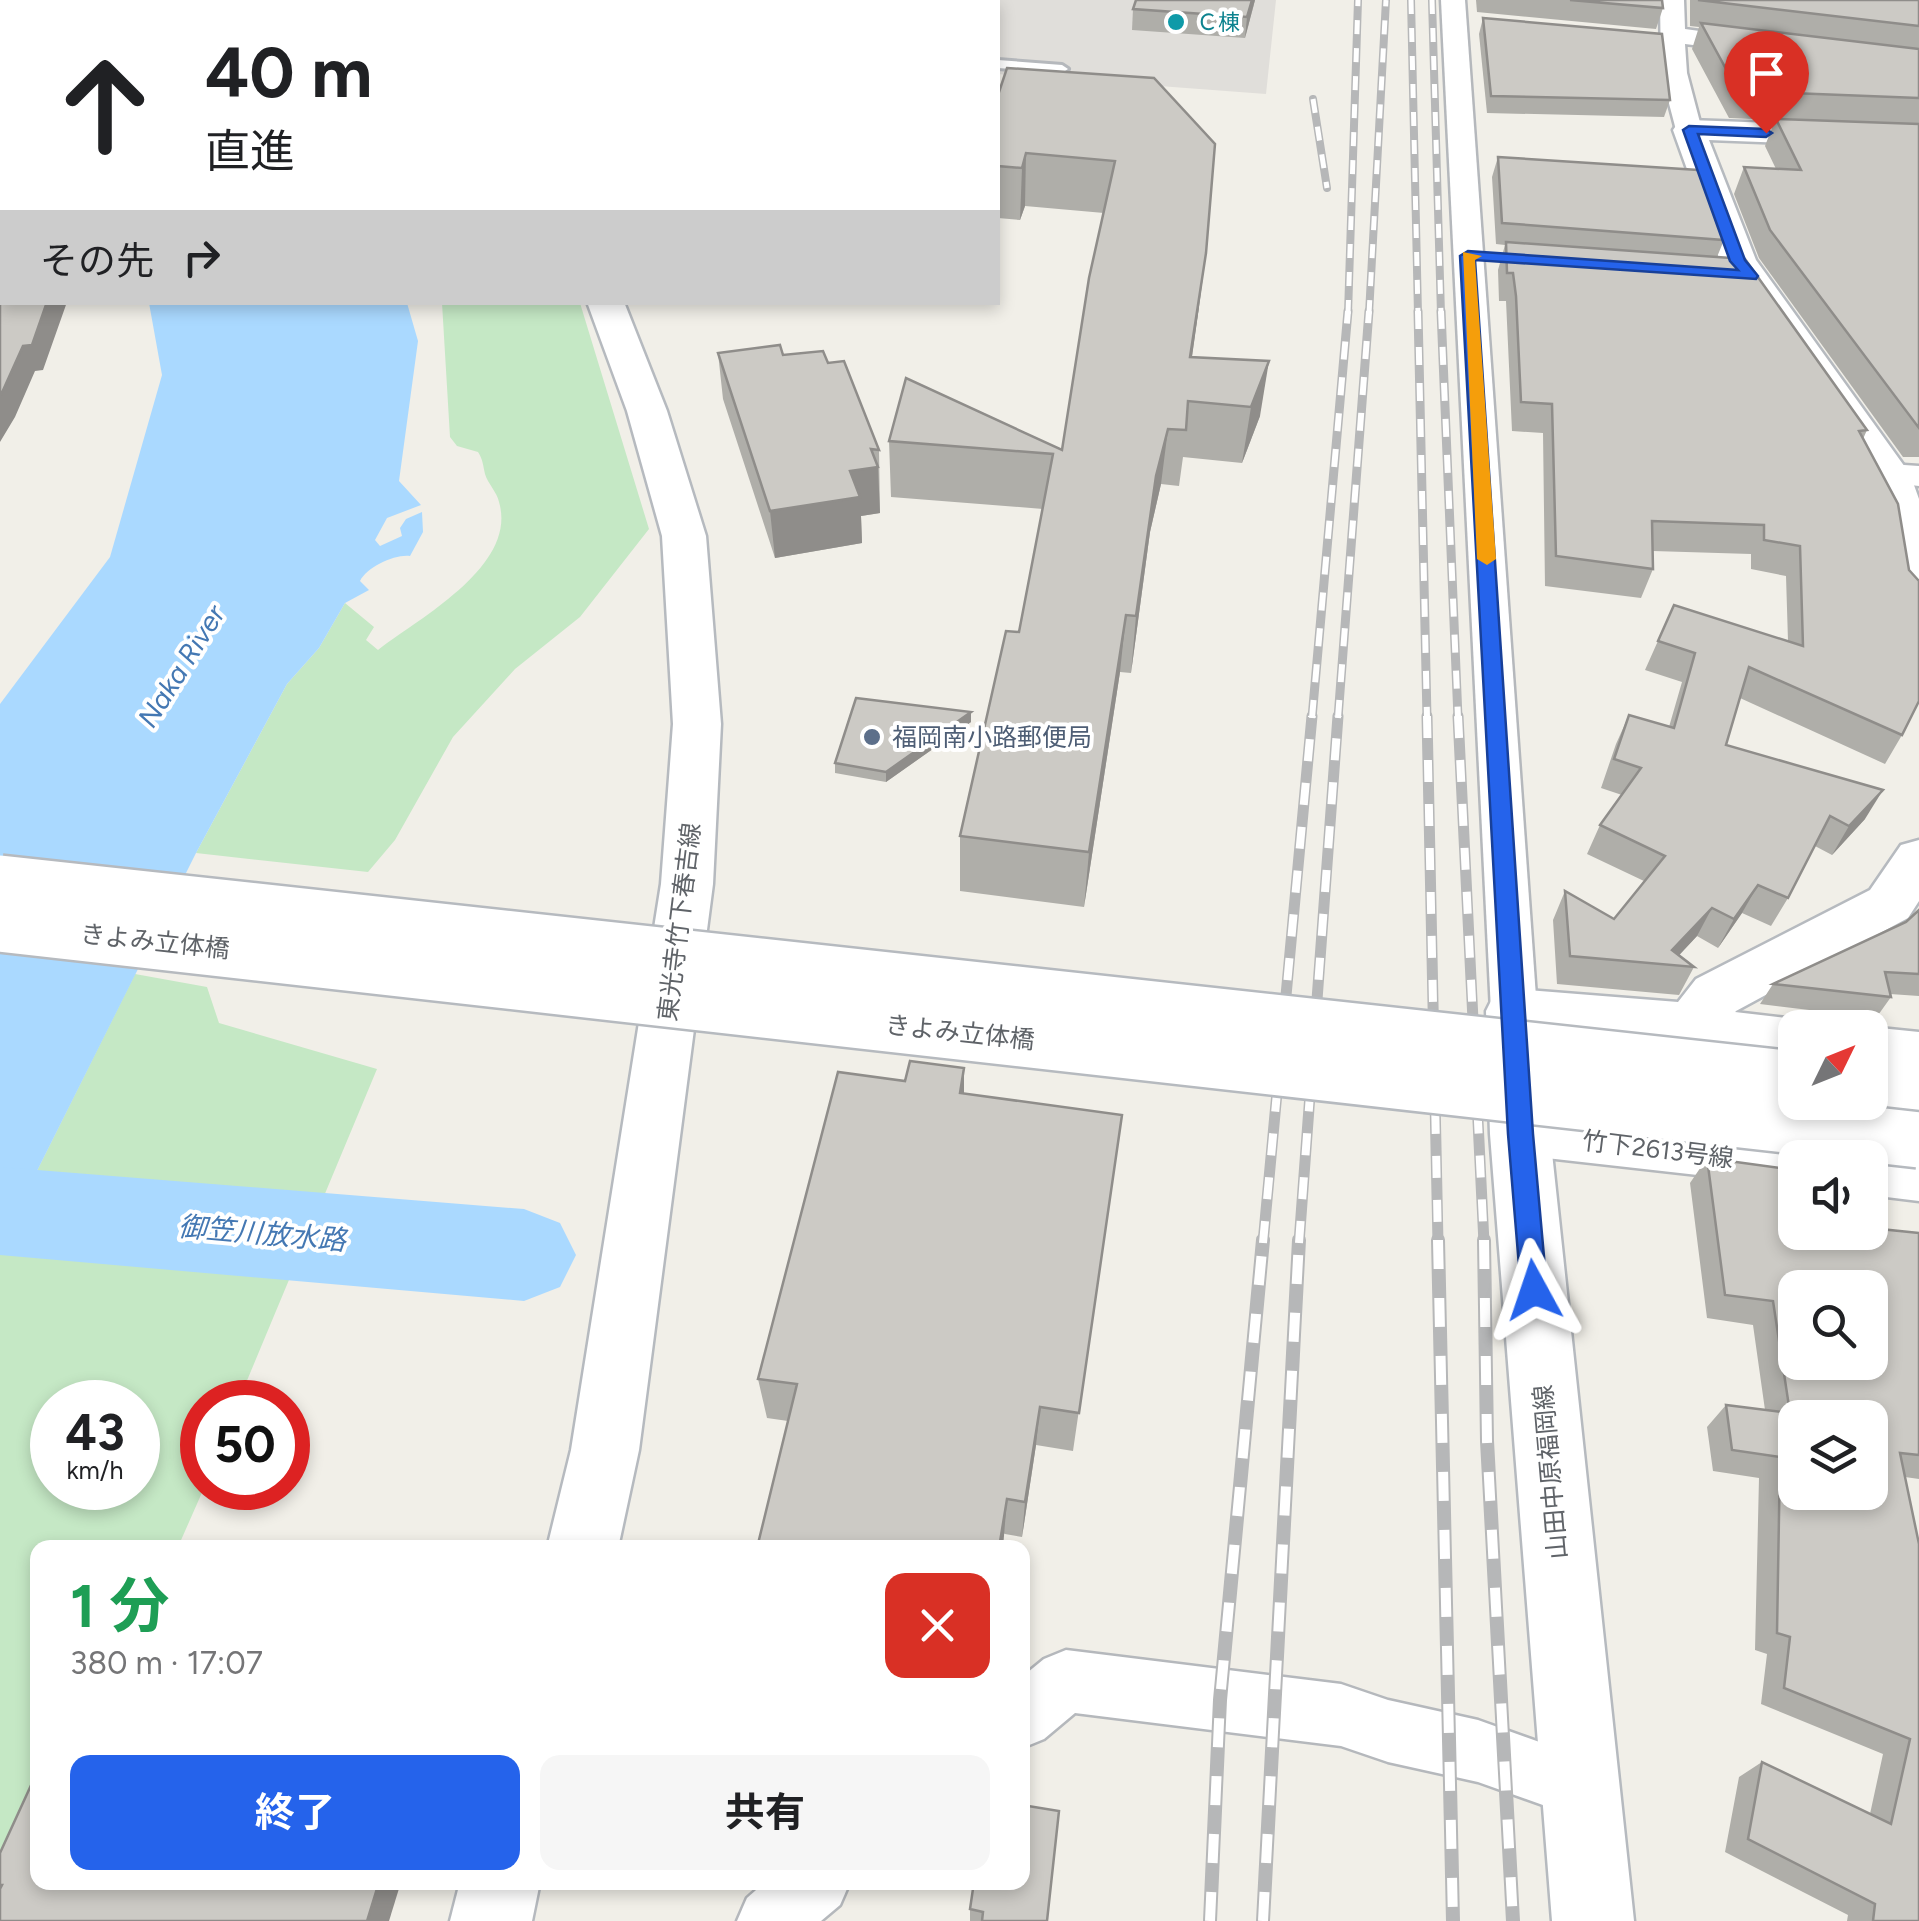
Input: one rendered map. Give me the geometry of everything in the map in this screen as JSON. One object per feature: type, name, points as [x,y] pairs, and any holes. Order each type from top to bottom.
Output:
[{"type":"main road","points":[[1919,138],[1689,130],[1738,261],[1732,275],[1904,475],[1919,597]]},
{"type":"main road","name":"東光寺竹下春吉線","points":[[584,1540],[606,1450],[688,884],[698,724],[684,536],[648,410],[606,305]]},
{"type":"main road","points":[[1514,1011],[1692,1026],[1716,995],[1889,904],[1919,859]]},
{"type":"main road","name":"きよみ立体橋","points":[[0,882],[1778,1077]]},
{"type":"main road","name":"きよみ立体橋","points":[[0,924],[1919,1140]]},
{"type":"main road","name":"山田中原福岡線","points":[[1514,1011],[1520,1134],[1593,1921]]},
{"type":"main road","points":[[1888,1089],[1919,1093]]},
{"type":"main road","points":[[491,1921],[498,1890]]},
{"type":"street","points":[[1672,0],[1664,39],[1689,130]]},
{"type":"street","points":[[1461,15],[1468,256],[1514,1011]]},
{"type":"street","points":[[1664,39],[1785,49]]},
{"type":"street","points":[[1468,256],[1506,258]]},
{"type":"street","points":[[1692,1026],[1778,1036]]},
{"type":"street","points":[[1888,1048],[1919,1051]]},
{"type":"street","name":"竹下2613号線","points":[[1520,1134],[1778,1163]]},
{"type":"street","points":[[1888,1176],[1919,1180]]},
{"type":"street","points":[[1030,1710],[1066,1682],[1307,1710],[1342,1715],[1388,1732],[1478,1751],[1582,1787]]},
{"type":"street","points":[[770,1921],[807,1890]]},
{"type":"lane","points":[[1000,64],[1062,69]]},
{"type":"shaded area","points":[[1000,0],[1276,0],[1266,94],[1000,74]]},
{"type":"green space","points":[[442,305],[581,305],[649,529],[580,617],[515,669],[453,737],[395,840],[368,872],[196,853],[287,684],[319,648],[345,603],[374,627],[366,640],[378,650],[461,588],[494,548],[501,525],[498,498],[486,478],[478,452],[457,446],[450,437]]},
{"type":"green space","points":[[135,974],[207,987],[219,1023],[377,1069],[247,1380],[180,1380],[180,1510],[194,1510],[181,1540],[30,1540],[30,1879],[0,1921],[0,1245]]},
{"type":"water","name":"Naka River","points":[[149,305],[408,305],[418,341],[399,481],[421,505],[387,518],[375,540],[380,546],[402,536],[400,528],[406,519],[422,512],[423,532],[410,556],[382,562],[364,576],[360,581],[369,590],[345,603],[319,648],[287,684],[196,853],[0,1245],[0,704],[110,557],[162,375]]},
{"type":"building","points":[[1136,0],[1252,0],[1247,17],[1133,9]]},
{"type":"building","points":[[1570,0],[1662,0],[1663,8]]},
{"type":"building","points":[[1698,0],[1919,0],[1919,26]]},
{"type":"building","points":[[1483,18],[1662,34],[1670,100],[1491,96]]},
{"type":"building","points":[[1701,23],[1919,49],[1919,98],[1738,91]]},
{"type":"building","points":[[1007,68],[1154,78],[1215,144],[1206,253],[1190,357],[1269,361],[1251,407],[1188,401],[1186,430],[1168,429],[1156,476],[1136,616],[1126,615],[1089,852],[960,836],[1006,631],[1019,632],[1053,454],[889,441],[906,378],[1062,450],[1089,278],[1115,161],[1026,153],[1022,168],[1000,166],[1000,89]]},
{"type":"building","points":[[1776,119],[1919,124],[1919,428],[1770,230],[1744,167],[1801,170]]},
{"type":"building","points":[[1498,157],[1698,170],[1724,240],[1502,223]]},
{"type":"building","points":[[1506,242],[1745,259],[1867,430],[1859,431],[1898,504],[1909,570],[1919,581],[1919,701],[1902,735],[1749,667],[1726,745],[1883,790],[1849,826],[1830,816],[1788,898],[1758,885],[1734,919],[1712,908],[1672,950],[1694,967],[1570,956],[1565,891],[1614,919],[1665,856],[1600,825],[1641,768],[1614,759],[1629,715],[1674,728],[1695,653],[1658,641],[1674,605],[1803,646],[1800,546],[1764,540],[1764,525],[1652,521],[1653,569],[1556,556],[1552,404],[1521,402],[1516,296],[1513,273],[1507,273]]},
{"type":"building","points":[[0,305],[46,305],[32,345],[23,346],[0,397]]},
{"type":"building","points":[[780,345],[783,355],[823,351],[828,363],[844,361],[879,450],[871,449],[878,467],[850,471],[860,497],[770,511],[718,353]]},
{"type":"building","points":[[856,698],[971,712],[886,772],[835,763]]},
{"type":"building","points":[[1919,910],[1919,974],[1885,972],[1891,997],[1773,984],[1906,922]]},
{"type":"building","points":[[910,1061],[964,1068],[960,1093],[1122,1115],[1079,1413],[1040,1407],[1025,1502],[1007,1499],[1000,1540],[759,1540],[797,1384],[758,1379],[838,1072],[905,1081]]},
{"type":"building","points":[[1707,1158],[1778,1168],[1778,1250],[1888,1250],[1888,1230],[1919,1233],[1919,1455],[1900,1453],[1919,1544],[1919,1921],[1873,1921],[1875,1904],[1748,1839],[1762,1762],[1891,1824],[1910,1739],[1784,1688],[1790,1637],[1777,1633],[1779,1510],[1888,1510],[1888,1400],[1788,1400],[1785,1380],[1888,1380],[1888,1270],[1778,1270],[1778,1334],[1773,1301],[1725,1295]]},
{"type":"building","points":[[1726,1405],[1778,1412],[1778,1457],[1732,1450]]},
{"type":"building","points":[[30,1787],[30,1890],[377,1890],[367,1921],[0,1921],[0,1853]]},
{"type":"building","points":[[1030,1806],[1059,1811],[1047,1921],[982,1921],[983,1912],[970,1909],[973,1890],[1030,1890]]},
{"type":"waterway","name":"御笠川放水路","points":[[0,1211],[524,1255]]},
{"type":"railway","points":[[1348,314],[1358,0]]},
{"type":"railway","points":[[1369,314],[1386,0]]},
{"type":"railway","points":[[1411,0],[1418,314]]},
{"type":"railway","points":[[1432,0],[1441,314]]},
{"type":"railway","points":[[1313,99],[1327,188]]},
{"type":"railway","points":[[1312,718],[1348,311]]},
{"type":"railway","points":[[1338,718],[1369,311]]},
{"type":"railway","points":[[1418,311],[1427,718]]},
{"type":"railway","points":[[1441,311],[1458,718]]},
{"type":"railway","points":[[1263,1243],[1312,716]]},
{"type":"railway","points":[[1299,1243],[1338,716]]},
{"type":"railway","points":[[1427,716],[1438,1243]]},
{"type":"railway","points":[[1458,716],[1484,1243]]},
{"type":"railway","points":[[1210,1921],[1220,1700],[1263,1240]]},
{"type":"railway","points":[[1263,1921],[1299,1240]]},
{"type":"railway","points":[[1438,1240],[1453,1921]]},
{"type":"railway","points":[[1484,1240],[1487,1441],[1513,1921]]},
{"type":"slow traffic","points":[[1475,256],[1468,256],[1487,559]]},
{"type":"place","name":"Ｃ棟","points":[[1176,22]]},
{"type":"place","name":"福岡南小路郵便局","points":[[872,737]]},
{"type":"route","points":[[1534,1290],[1520,1134],[1468,256],[1750,276],[1738,261],[1689,130],[1766,133]]}]
